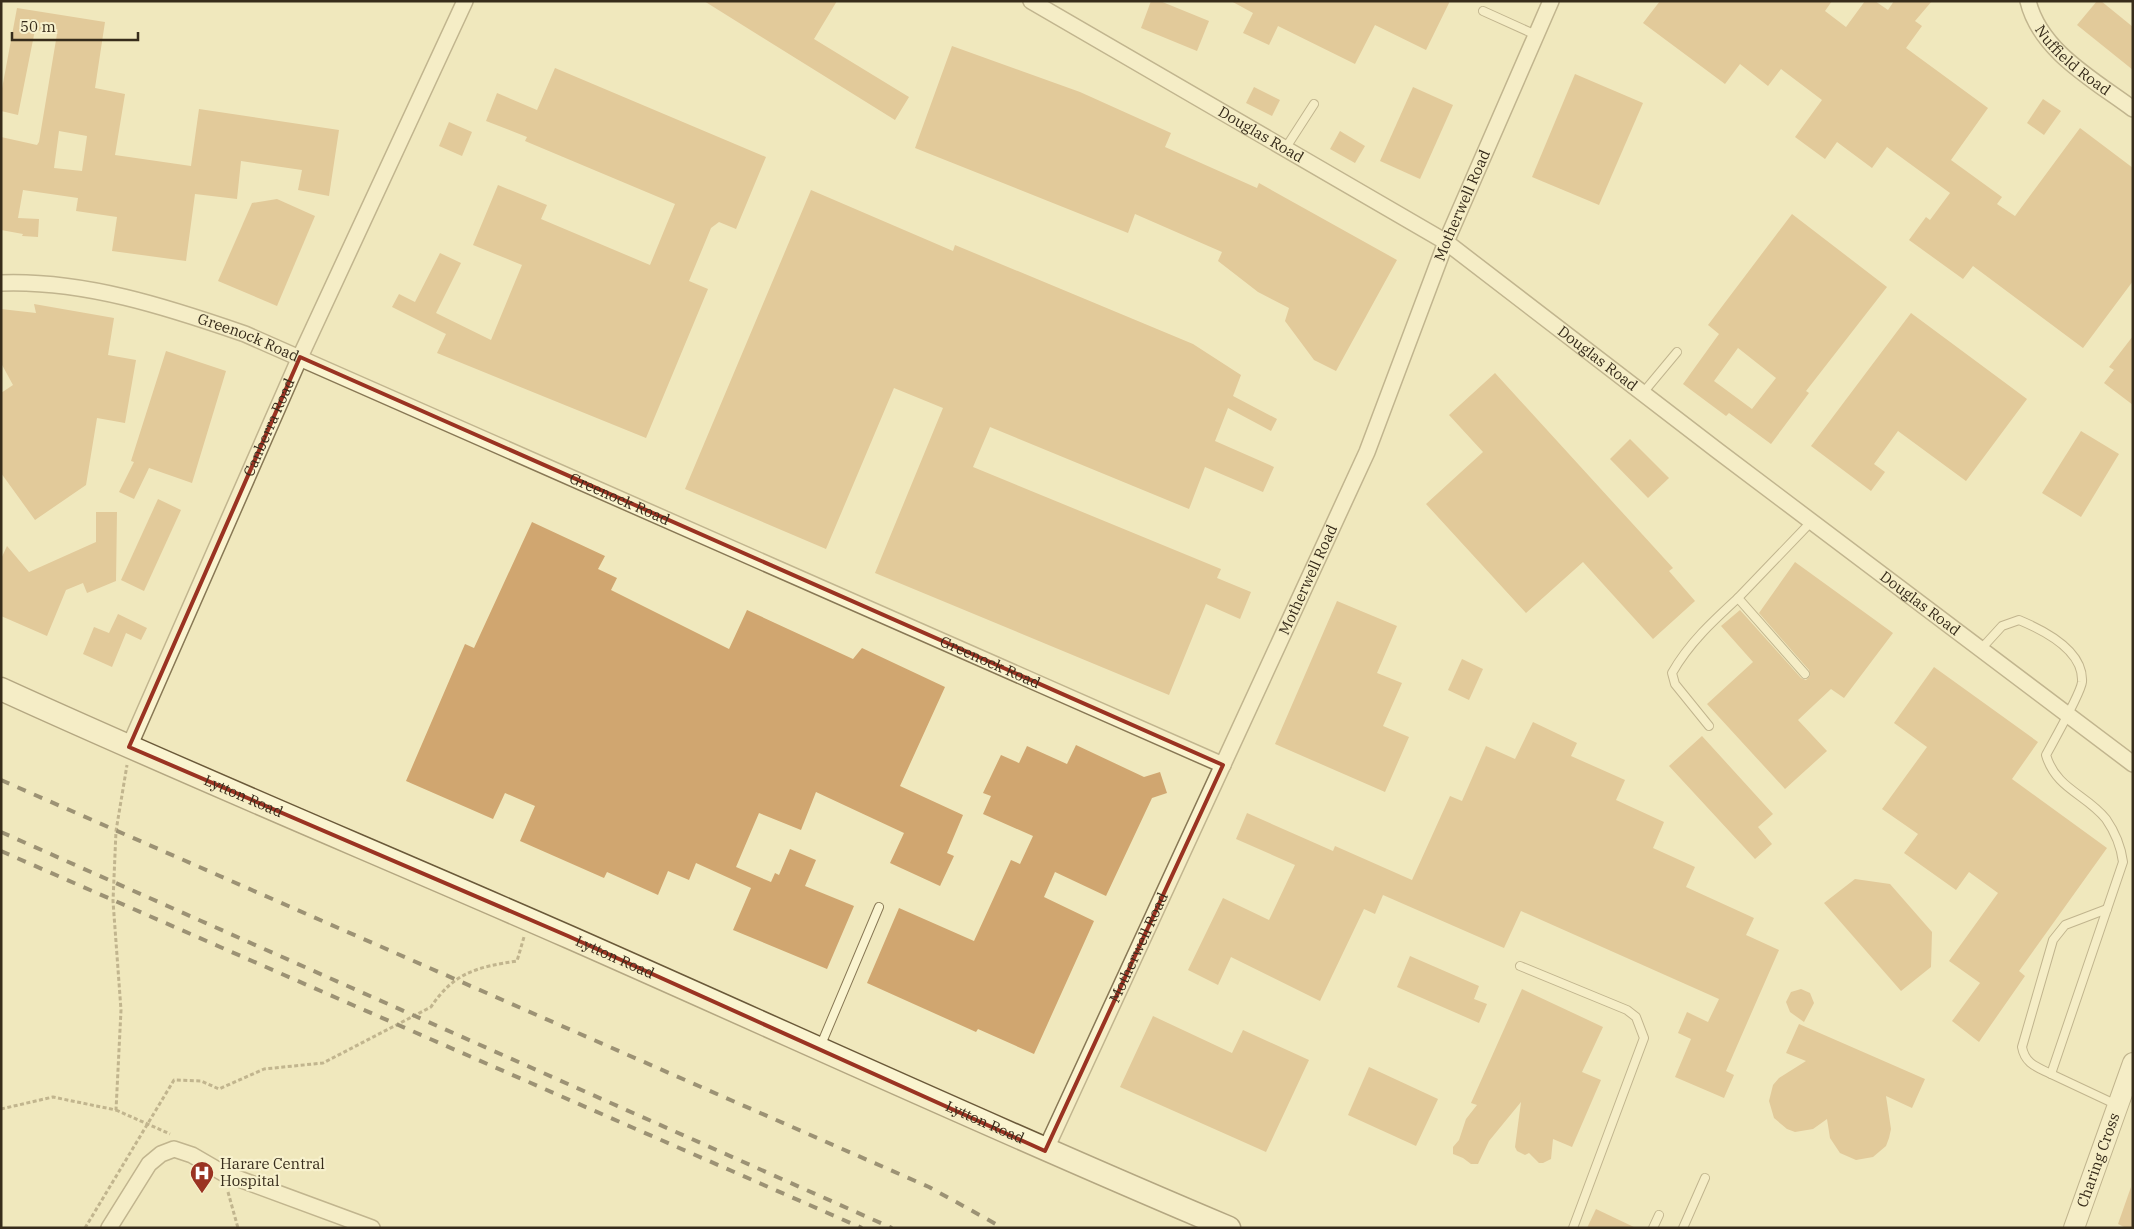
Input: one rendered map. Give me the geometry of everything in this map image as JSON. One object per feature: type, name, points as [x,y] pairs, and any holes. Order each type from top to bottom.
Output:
[{"type":"main road","name":"Lytton Road","points":[[1,689],[129,747],[530,920],[1045,1151],[1229,1228]]},
{"type":"street","name":"Canberra Road","points":[[129,747],[300,357],[465,1]]},
{"type":"street","name":"Douglas Road","points":[[1031,1],[1446,242],[1642,394],[2133,764]]},
{"type":"street","name":"Motherwell Road","points":[[1045,1151],[1368,452],[1446,242],[1551,1]]},
{"type":"street","name":"Nuffield Road","points":[[2028,1],[2031,15],[2059,54],[2133,109]]},
{"type":"street","name":"Greenock Road","points":[[1,283],[50,283],[177,310],[245,334],[1223,765]]},
{"type":"street","name":"Charing Cross","points":[[2074,1228],[2133,1062]]},
{"type":"street","points":[[109,1228],[149,1164],[161,1154],[174,1149],[192,1155],[223,1173],[372,1228]]},
{"type":"lane","points":[[1483,10],[1536,35]]},
{"type":"lane","points":[[1285,149],[1314,104]]},
{"type":"lane","points":[[1642,394],[1677,352]]},
{"type":"lane","points":[[1710,726],[1675,684],[1672,674],[1681,658],[1706,628],[1738,598],[1811,522]]},
{"type":"lane","points":[[1738,598],[1805,674]]},
{"type":"lane","points":[[1981,649],[2002,626],[2019,620],[2046,632],[2070,652],[2081,670],[2082,683],[2046,755],[2050,768],[2058,779],[2106,819],[2120,845],[2124,862],[2051,1074]]},
{"type":"lane","points":[[819,1049],[880,907]]},
{"type":"lane","points":[[2108,909],[2065,925],[2053,940],[2022,1047],[2024,1057],[2032,1065],[2117,1105]]},
{"type":"lane","points":[[1520,966],[1627,1010],[1636,1017],[1644,1038],[1573,1228]]},
{"type":"lane","points":[[1683,1228],[1705,1178]]},
{"type":"lane","points":[[1653,1228],[1659,1215]]},
{"type":"path","points":[[1,1109],[53,1097],[116,1110],[120,1010],[113,901],[116,831],[129,747]]},
{"type":"path","points":[[85,1228],[174,1080],[201,1081],[219,1089],[264,1069],[323,1062],[431,1007],[441,992],[470,970],[517,961],[530,920]]},
{"type":"highlighted area","points":[[300,357],[1223,765],[1045,1151],[568,936],[129,747]]},
{"type":"building","points":[[704,1],[837,1],[814,39],[909,97],[895,120]]},
{"type":"building","points":[[1151,1],[1160,1],[1209,21],[1197,51],[1141,28]]},
{"type":"building","points":[[1231,1],[1450,1],[1426,50],[1375,25],[1355,64],[1278,26],[1269,45],[1243,33],[1253,13]]},
{"type":"building","points":[[1660,1],[1832,1],[1825,11],[1846,27],[1865,1],[1875,1],[1888,10],[1894,1],[1932,1],[1915,21],[1922,26],[1906,48],[1988,108],[1951,160],[2002,197],[1997,204],[2015,216],[2080,128],[2133,168],[2133,281],[2083,348],[1973,266],[1963,279],[1909,240],[1926,217],[1930,220],[1950,193],[1887,147],[1872,168],[1837,142],[1825,159],[1795,137],[1822,100],[1781,69],[1768,86],[1740,64],[1725,84],[1643,23]]},
{"type":"building","points":[[2097,1],[2101,1],[2133,27],[2133,70],[2077,25]]},
{"type":"building","points":[[17,8],[105,22],[95,88],[125,94],[115,155],[191,166],[199,109],[339,130],[329,196],[298,190],[302,170],[241,161],[237,199],[195,194],[186,261],[112,251],[117,217],[76,211],[78,198],[23,190],[18,218],[39,219],[38,237],[22,236],[23,234],[1,230],[1,137],[37,145],[39,142],[57,34],[35,30],[18,115],[1,111],[1,94]],"holes":[[[59,131],[87,136],[82,171],[54,168]]]},
{"type":"building","points":[[952,46],[1080,92],[1171,133],[1165,147],[1257,188],[1259,183],[1397,260],[1336,371],[1314,360],[1285,321],[1289,308],[1258,292],[1218,261],[1222,252],[1135,214],[1128,233],[915,148]]},
{"type":"building","points":[[555,68],[766,157],[736,229],[719,222],[711,228],[689,281],[708,289],[646,438],[437,353],[446,334],[392,307],[399,294],[415,302],[440,253],[461,263],[436,313],[491,340],[522,265],[473,245],[498,185],[547,205],[541,219],[650,265],[675,204],[525,141],[527,137],[486,121],[497,93],[537,110]]},
{"type":"building","points":[[1575,74],[1643,103],[1599,205],[1532,177]]},
{"type":"building","points":[[1254,87],[1280,100],[1272,116],[1246,103]]},
{"type":"building","points":[[1413,87],[1453,105],[1420,179],[1380,161]]},
{"type":"building","points":[[2043,99],[2061,111],[2044,135],[2027,123]]},
{"type":"building","points":[[449,122],[472,132],[462,156],[439,146]]},
{"type":"building","points":[[1340,131],[1365,146],[1355,163],[1330,149]]},
{"type":"building","points":[[811,190],[953,251],[955,245],[1193,344],[1241,375],[1233,396],[1277,419],[1271,431],[1228,408],[1215,441],[1274,467],[1263,492],[1205,467],[1189,509],[990,427],[973,467],[1221,569],[1217,578],[1251,592],[1240,619],[1206,604],[1169,695],[875,573],[943,408],[894,388],[826,549],[685,489]]},
{"type":"building","points":[[277,199],[315,216],[277,306],[218,281],[252,203]]},
{"type":"building","points":[[1792,214],[1887,287],[1806,391],[1809,393],[1771,444],[1729,413],[1726,416],[1683,384],[1719,334],[1708,325]],"holes":[[[1738,348],[1776,378],[1752,409],[1714,381]]]},
{"type":"building","points":[[34,304],[114,318],[108,355],[136,360],[125,423],[97,418],[86,485],[35,520],[1,473],[1,393],[13,385],[1,363],[1,309],[36,313]]},
{"type":"building","points":[[1911,313],[2027,399],[1966,481],[1898,431],[1874,464],[1885,472],[1871,491],[1811,446]]},
{"type":"building","points":[[2133,336],[2133,405],[2104,383],[2114,370],[2109,367]]},
{"type":"building","points":[[166,351],[226,371],[192,483],[149,468],[134,499],[119,492],[134,462],[131,461]]},
{"type":"building","points":[[1495,373],[1673,568],[1669,571],[1695,601],[1653,639],[1583,562],[1526,613],[1426,504],[1483,452],[1449,415]]},
{"type":"building","points":[[2081,431],[2119,454],[2081,517],[2042,493]]},
{"type":"building","points":[[1630,439],[1669,478],[1648,498],[1610,459]]},
{"type":"building","points":[[158,499],[181,510],[144,591],[121,580]]},
{"type":"building","points":[[96,512],[117,512],[116,581],[87,593],[83,583],[66,590],[47,636],[1,616],[1,559],[7,546],[29,572],[96,542]]},
{"type":"building","points":[[532,522],[605,556],[598,569],[617,578],[611,590],[729,649],[747,610],[853,659],[862,648],[945,687],[900,786],[963,815],[947,853],[954,856],[940,886],[890,863],[904,833],[816,792],[801,830],[759,813],[736,867],[771,882],[775,873],[779,875],[790,849],[816,860],[805,886],[854,906],[827,969],[733,930],[751,888],[696,863],[689,880],[668,871],[658,895],[607,872],[604,878],[520,841],[535,806],[505,793],[493,819],[406,781],[465,644],[474,648]]},
{"type":"building","points":[[1795,562],[1893,633],[1844,698],[1831,689],[1798,720],[1827,751],[1785,789],[1707,704],[1753,662],[1721,626],[1740,610],[1801,678],[1806,680],[1810,676],[1809,670],[1759,613]]},
{"type":"building","points":[[1337,601],[1397,626],[1377,673],[1402,683],[1383,726],[1409,737],[1385,792],[1275,744]]},
{"type":"building","points":[[118,614],[147,628],[141,640],[126,633],[112,667],[83,654],[94,627],[109,633]]},
{"type":"building","points":[[1462,659],[1483,669],[1469,700],[1448,690]]},
{"type":"building","points":[[1934,667],[2038,742],[2012,779],[2107,848],[2019,971],[2025,976],[1979,1042],[1952,1021],[1980,983],[1949,961],[1998,893],[1969,872],[1956,890],[1904,853],[1918,834],[1882,809],[1927,747],[1894,723]]},
{"type":"building","points":[[1533,722],[1577,743],[1571,756],[1625,780],[1616,800],[1664,822],[1653,848],[1695,867],[1686,887],[1754,918],[1746,935],[1779,950],[1726,1071],[1734,1075],[1724,1098],[1675,1077],[1691,1039],[1678,1033],[1687,1012],[1708,1022],[1719,999],[1521,911],[1504,948],[1383,895],[1375,914],[1364,909],[1320,1001],[1231,957],[1218,985],[1188,970],[1223,898],[1269,920],[1295,865],[1236,839],[1247,813],[1333,851],[1335,846],[1412,880],[1450,796],[1462,801],[1486,746],[1515,759]]},
{"type":"building","points":[[1702,736],[1773,814],[1758,827],[1772,844],[1755,859],[1669,766]]},
{"type":"building","points":[[1076,745],[1144,777],[1160,772],[1167,793],[1152,798],[1106,896],[1055,872],[1044,897],[1094,921],[1034,1054],[978,1029],[976,1032],[867,983],[899,908],[974,941],[1011,860],[1020,864],[1033,836],[983,814],[991,796],[983,793],[1001,755],[1019,763],[1027,746],[1067,764]]},
{"type":"building","points":[[1855,879],[1890,884],[1932,932],[1931,967],[1901,991],[1824,903]]},
{"type":"building","points":[[1410,956],[1479,986],[1474,999],[1487,1004],[1479,1023],[1397,987]]},
{"type":"building","points":[[1522,989],[1603,1027],[1582,1072],[1601,1080],[1572,1147],[1553,1139],[1551,1159],[1543,1163],[1539,1163],[1529,1153],[1525,1155],[1517,1151],[1515,1147],[1521,1102],[1489,1141],[1478,1164],[1471,1164],[1453,1154],[1453,1147],[1459,1140],[1466,1119],[1477,1105],[1471,1103]]},
{"type":"building","points":[[1801,989],[1810,993],[1814,1003],[1804,1022],[1790,1012],[1786,1002],[1791,992]]},
{"type":"building","points":[[1153,1016],[1232,1053],[1243,1030],[1309,1060],[1266,1152],[1120,1087]]},
{"type":"building","points":[[1799,1024],[1925,1079],[1912,1108],[1886,1096],[1891,1129],[1886,1146],[1873,1157],[1856,1160],[1840,1153],[1830,1138],[1827,1119],[1813,1129],[1795,1132],[1787,1129],[1774,1118],[1769,1101],[1773,1085],[1779,1078],[1806,1061],[1786,1053]]},
{"type":"building","points":[[1369,1067],[1438,1099],[1416,1146],[1348,1115]]},
{"type":"building","points":[[2131,1187],[2133,1228],[2126,1228],[2118,1224]]},
{"type":"building","points":[[1596,1209],[1636,1228],[1587,1228]]},
{"type":"railway","points":[[1,780],[929,1187],[1003,1228]]},
{"type":"railway","points":[[1,832],[892,1228]]},
{"type":"railway","points":[[1,851],[862,1228]]},
{"type":"place","name":"Harare Central Hospital","points":[[202,1194]]}]
